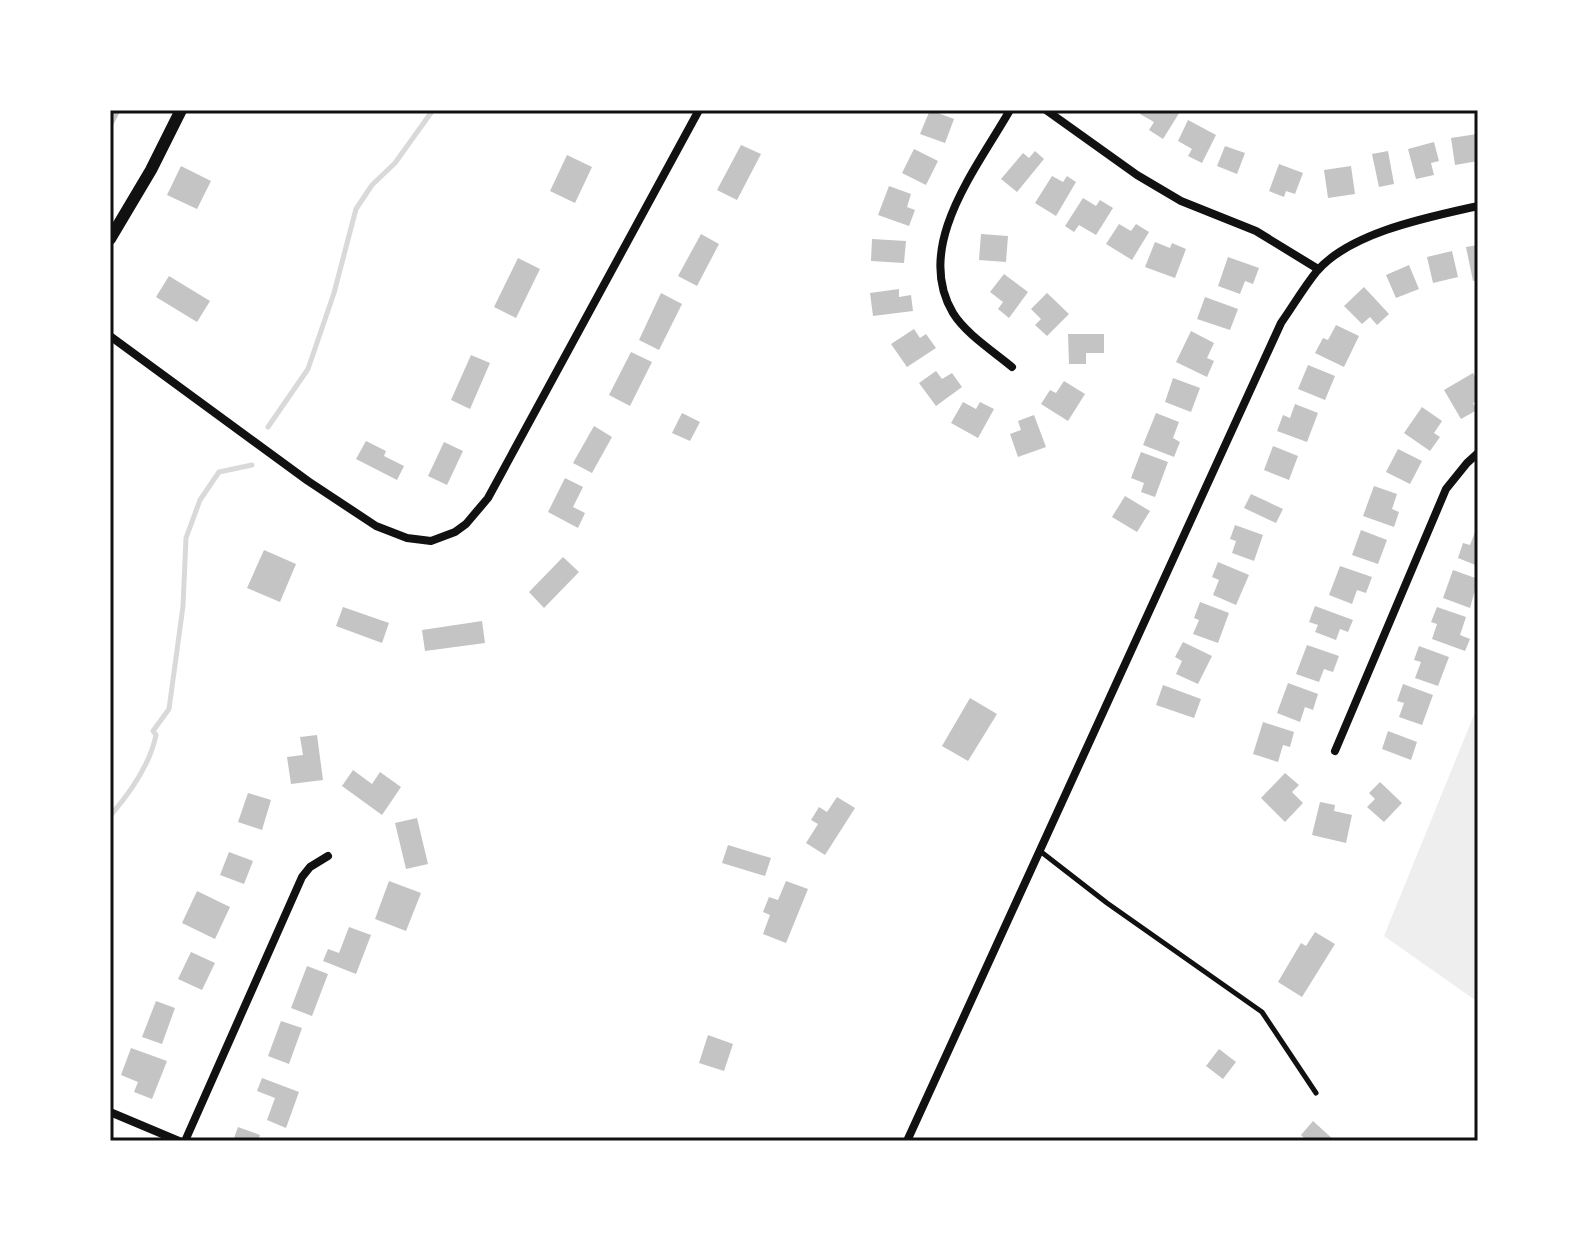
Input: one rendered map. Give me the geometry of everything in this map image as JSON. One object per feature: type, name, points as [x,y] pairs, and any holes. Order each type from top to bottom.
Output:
[{"type":"street","points":[[110,239],[151,170],[181,110]]},
{"type":"street","points":[[110,336],[358,515],[407,538],[431,541],[443,537],[466,524],[488,498],[699,110]]},
{"type":"street","points":[[1010,110],[947,221],[938,265],[943,292],[954,316],[1012,367]]},
{"type":"street","points":[[1046,110],[1137,175],[1181,201],[1256,231],[1318,269]]},
{"type":"street","points":[[907,1141],[1281,323],[1318,269],[1343,250],[1369,237],[1478,206]]},
{"type":"street","points":[[1335,751],[1446,489],[1478,453]]},
{"type":"street","points":[[185,1141],[302,877],[310,867],[328,856]]},
{"type":"street","points":[[110,1112],[179,1141]]},
{"type":"lane","points":[[1039,850],[1107,903],[1262,1012],[1316,1093]]},
{"type":"shaded area","points":[[1478,705],[1478,1002],[1384,936]]},
{"type":"building","points":[[110,110],[121,110],[110,131]]},
{"type":"building","points":[[930,110],[954,119],[945,143],[920,134]]},
{"type":"building","points":[[1143,110],[1181,110],[1163,139],[1149,130],[1154,122],[1140,114]]},
{"type":"building","points":[[1188,120],[1216,135],[1202,163],[1188,156],[1192,149],[1178,141]]},
{"type":"building","points":[[1477,134],[1478,161],[1455,165],[1451,138]]},
{"type":"building","points":[[1434,142],[1439,161],[1431,163],[1434,175],[1416,179],[1408,149]]},
{"type":"building","points":[[741,145],[761,154],[737,200],[717,190]]},
{"type":"building","points":[[1225,146],[1245,153],[1237,174],[1217,166]]},
{"type":"building","points":[[914,149],[938,161],[926,185],[902,173]]},
{"type":"building","points":[[1035,151],[1044,159],[1017,192],[1001,179],[1023,153],[1029,158]]},
{"type":"building","points":[[1388,151],[1394,184],[1379,187],[1372,154]]},
{"type":"building","points":[[567,155],[592,167],[575,203],[550,191]]},
{"type":"building","points":[[1279,164],[1303,173],[1295,194],[1286,191],[1284,197],[1269,191]]},
{"type":"building","points":[[181,166],[211,181],[197,209],[167,195]]},
{"type":"building","points":[[1351,166],[1355,194],[1328,198],[1324,170]]},
{"type":"building","points":[[1052,176],[1063,182],[1067,176],[1076,182],[1056,216],[1035,203]]},
{"type":"building","points":[[889,186],[911,194],[907,207],[915,210],[909,226],[878,215]]},
{"type":"building","points":[[1083,198],[1096,206],[1100,200],[1113,208],[1096,235],[1079,225],[1074,232],[1065,226]]},
{"type":"building","points":[[1119,224],[1131,231],[1136,224],[1149,232],[1132,260],[1106,244]]},
{"type":"building","points":[[701,234],[719,244],[697,286],[678,276]]},
{"type":"building","points":[[981,234],[1008,236],[1006,262],[979,260]]},
{"type":"building","points":[[872,239],[906,241],[904,263],[871,261]]},
{"type":"building","points":[[1155,242],[1170,248],[1172,243],[1186,249],[1175,278],[1145,267]]},
{"type":"building","points":[[1478,245],[1478,280],[1473,281],[1466,247]]},
{"type":"building","points":[[1452,251],[1458,277],[1433,283],[1427,257]]},
{"type":"building","points":[[1228,257],[1259,268],[1253,284],[1245,281],[1240,294],[1218,286]]},
{"type":"building","points":[[518,258],[540,269],[516,318],[494,307]]},
{"type":"building","points":[[1409,265],[1419,289],[1396,298],[1386,275]]},
{"type":"building","points":[[1004,274],[1028,292],[1009,318],[998,309],[1003,302],[990,292]]},
{"type":"building","points":[[169,276],[210,301],[197,322],[156,297]]},
{"type":"building","points":[[1364,287],[1389,314],[1377,325],[1370,317],[1362,324],[1344,306]]},
{"type":"building","points":[[899,289],[899,297],[911,295],[913,311],[873,316],[870,293]]},
{"type":"building","points":[[661,293],[682,304],[659,350],[639,340]]},
{"type":"building","points":[[1047,293],[1069,314],[1047,336],[1035,325],[1041,319],[1031,309]]},
{"type":"building","points":[[1205,297],[1238,309],[1230,330],[1197,319]]},
{"type":"building","points":[[1336,325],[1359,336],[1344,367],[1315,353],[1323,338],[1328,340]]},
{"type":"building","points":[[914,329],[920,338],[926,334],[936,348],[907,367],[891,344]]},
{"type":"building","points":[[1191,331],[1214,343],[1207,358],[1214,361],[1207,377],[1176,362]]},
{"type":"building","points":[[1068,334],[1104,334],[1104,353],[1086,353],[1086,364],[1069,364]]},
{"type":"building","points":[[631,352],[652,362],[630,406],[609,395]]},
{"type":"building","points":[[471,355],[490,363],[470,409],[451,400]]},
{"type":"building","points":[[1308,365],[1335,376],[1325,400],[1298,389]]},
{"type":"building","points":[[936,371],[942,379],[952,373],[962,387],[936,406],[919,383]]},
{"type":"building","points":[[1473,373],[1478,381],[1478,400],[1473,403],[1477,410],[1461,419],[1444,390]]},
{"type":"building","points":[[1173,378],[1200,388],[1191,412],[1165,402]]},
{"type":"building","points":[[1064,381],[1085,394],[1068,421],[1041,404],[1050,390],[1056,393]]},
{"type":"building","points":[[963,402],[976,409],[980,402],[994,409],[978,438],[951,423]]},
{"type":"building","points":[[1295,404],[1318,413],[1307,442],[1277,431],[1283,415],[1290,418]]},
{"type":"building","points":[[1422,407],[1442,421],[1434,433],[1440,437],[1430,451],[1404,433]]},
{"type":"building","points":[[682,413],[700,422],[690,441],[672,433]]},
{"type":"building","points":[[1156,413],[1179,422],[1173,438],[1180,442],[1174,457],[1143,445]]},
{"type":"building","points":[[1034,415],[1046,447],[1018,457],[1010,434],[1021,430],[1018,421]]},
{"type":"building","points":[[594,426],[612,437],[592,473],[573,463]]},
{"type":"building","points":[[366,441],[386,451],[384,456],[404,466],[397,480],[356,459]]},
{"type":"building","points":[[444,442],[463,451],[447,485],[428,476]]},
{"type":"building","points":[[1273,446],[1298,456],[1289,480],[1264,470]]},
{"type":"building","points":[[1398,449],[1422,461],[1410,484],[1386,472]]},
{"type":"building","points":[[1141,452],[1168,462],[1155,497],[1141,492],[1144,483],[1131,478]]},
{"type":"building","points":[[565,478],[583,487],[573,507],[585,513],[578,528],[548,512]]},
{"type":"building","points":[[1374,486],[1397,494],[1392,509],[1399,512],[1394,527],[1363,516]]},
{"type":"building","points":[[1251,494],[1283,509],[1276,523],[1244,508]]},
{"type":"building","points":[[1125,496],[1150,511],[1137,532],[1112,517]]},
{"type":"building","points":[[1235,525],[1263,535],[1254,561],[1232,553],[1236,541],[1230,539]]},
{"type":"building","points":[[1361,530],[1387,540],[1378,564],[1352,555]]},
{"type":"building","points":[[1475,532],[1478,533],[1478,566],[1458,558],[1463,543],[1470,545]]},
{"type":"building","points":[[264,550],[296,564],[280,602],[247,588]]},
{"type":"building","points":[[563,557],[579,572],[544,608],[529,592]]},
{"type":"building","points":[[1218,562],[1249,575],[1236,605],[1213,595],[1219,580],[1212,577]]},
{"type":"building","points":[[1340,566],[1372,577],[1366,593],[1357,590],[1352,604],[1329,595]]},
{"type":"building","points":[[1453,570],[1478,579],[1470,608],[1443,598]]},
{"type":"building","points":[[1200,602],[1229,613],[1218,643],[1193,634],[1199,620],[1194,618]]},
{"type":"building","points":[[1315,606],[1353,620],[1348,632],[1340,629],[1336,640],[1315,632],[1318,625],[1309,622]]},
{"type":"building","points":[[343,607],[389,623],[382,643],[336,626]]},
{"type":"building","points":[[1437,607],[1466,617],[1460,635],[1470,639],[1465,651],[1432,639],[1437,624],[1431,622]]},
{"type":"building","points":[[482,621],[485,643],[425,651],[422,630]]},
{"type":"building","points":[[1183,642],[1212,656],[1198,684],[1176,674],[1182,661],[1175,657]]},
{"type":"building","points":[[1307,645],[1339,656],[1333,672],[1324,669],[1319,682],[1296,674]]},
{"type":"building","points":[[1419,646],[1449,657],[1438,686],[1415,678],[1421,662],[1414,660]]},
{"type":"building","points":[[1288,683],[1318,694],[1313,710],[1305,707],[1300,722],[1277,713]]},
{"type":"building","points":[[1403,684],[1433,695],[1422,725],[1399,717],[1404,703],[1397,701]]},
{"type":"building","points":[[1163,685],[1201,699],[1194,718],[1156,705]]},
{"type":"building","points":[[970,698],[997,714],[968,761],[942,746]]},
{"type":"building","points":[[1263,722],[1294,732],[1290,747],[1283,745],[1278,762],[1253,754]]},
{"type":"building","points":[[1388,731],[1417,742],[1411,760],[1382,749]]},
{"type":"building","points":[[317,735],[323,780],[291,784],[287,757],[303,755],[300,737]]},
{"type":"building","points":[[353,770],[372,784],[380,772],[401,787],[382,815],[342,786]]},
{"type":"building","points":[[1285,773],[1299,785],[1292,792],[1303,803],[1285,822],[1261,798]]},
{"type":"building","points":[[1380,782],[1402,803],[1384,822],[1367,807],[1375,799],[1369,793]]},
{"type":"building","points":[[248,793],[271,800],[262,830],[238,822]]},
{"type":"building","points":[[837,797],[855,808],[825,855],[806,843],[818,824],[811,820],[819,807],[827,812]]},
{"type":"building","points":[[1320,802],[1335,805],[1334,811],[1352,815],[1346,843],[1312,835]]},
{"type":"building","points":[[417,818],[428,864],[406,869],[395,823]]},
{"type":"building","points":[[728,845],[771,858],[765,876],[722,863]]},
{"type":"building","points":[[229,852],[253,861],[244,884],[220,875]]},
{"type":"building","points":[[389,881],[421,893],[406,931],[375,919]]},
{"type":"building","points":[[786,881],[808,889],[786,943],[763,934],[770,915],[763,912],[769,897],[778,900]]},
{"type":"building","points":[[197,891],[230,907],[215,939],[182,923]]},
{"type":"building","points":[[349,927],[371,935],[356,974],[323,961],[328,949],[339,953]]},
{"type":"building","points":[[1315,932],[1335,944],[1302,997],[1278,982],[1301,943],[1306,946]]},
{"type":"building","points":[[191,952],[215,963],[202,990],[178,979]]},
{"type":"building","points":[[307,966],[328,974],[312,1016],[291,1008]]},
{"type":"building","points":[[156,1001],[175,1008],[162,1044],[142,1037]]},
{"type":"building","points":[[281,1021],[302,1028],[289,1064],[268,1056]]},
{"type":"building","points":[[708,1035],[733,1044],[724,1071],[699,1063]]},
{"type":"building","points":[[131,1048],[167,1061],[152,1099],[134,1092],[138,1082],[121,1075]]},
{"type":"building","points":[[1219,1049],[1236,1062],[1223,1079],[1206,1066]]},
{"type":"building","points":[[262,1078],[299,1092],[286,1128],[267,1120],[275,1098],[257,1091]]},
{"type":"building","points":[[1313,1121],[1335,1141],[1307,1141],[1301,1135]]},
{"type":"building","points":[[238,1127],[260,1135],[258,1141],[233,1141]]},
{"type":"waterway","points":[[268,427],[308,369],[334,293],[356,209],[372,185],[395,163],[433,110]]},
{"type":"waterway","points":[[110,816],[144,768],[156,735],[153,731],[169,709],[183,606],[186,538],[200,500],[219,472],[252,465]]}]
